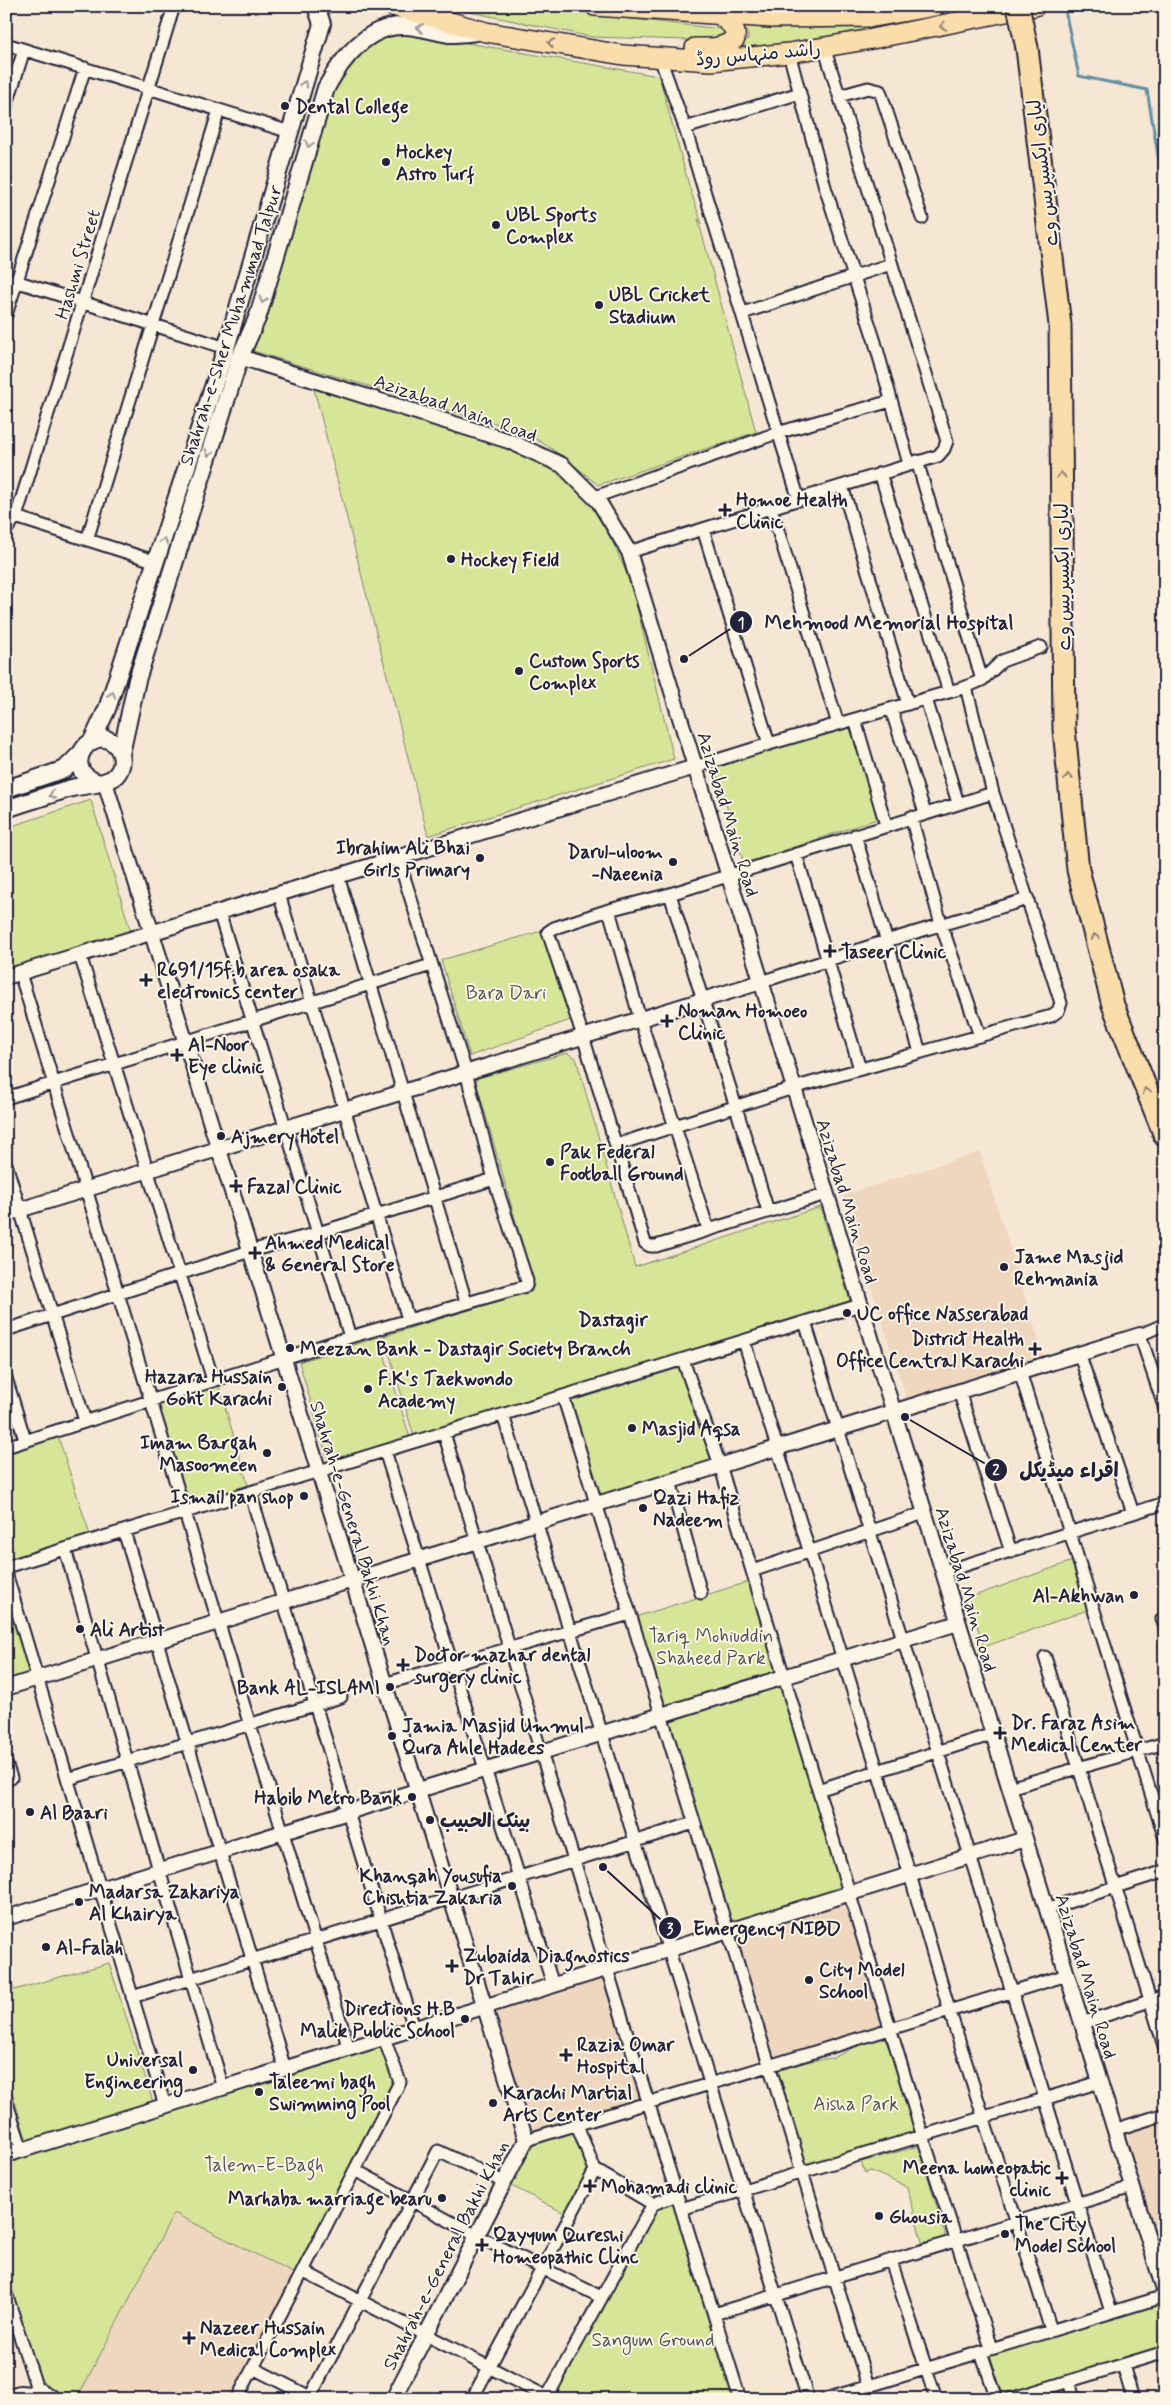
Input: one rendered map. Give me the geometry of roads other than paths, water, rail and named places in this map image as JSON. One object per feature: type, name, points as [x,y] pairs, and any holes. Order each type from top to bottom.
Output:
[{"type":"highway","name":"لیاری ایکسپریس وے","points":[[1013,10],[1027,48],[1060,325],[1064,730],[1078,870],[1113,1005],[1165,1136]]},
{"type":"main road","name":"Shahrah-e-Sher Muhammad Talpur","points":[[93,739],[107,709],[226,348],[322,24],[316,6]]},
{"type":"main road","name":"راشد منہاس روڈ","points":[[393,6],[486,32],[599,51],[660,58],[711,61],[789,53],[1035,6]]},
{"type":"main road","name":"راشد منہاس روڈ","points":[[595,6],[770,18],[874,17],[935,6]]},
{"type":"main road","points":[[599,51],[632,45],[714,48],[728,44],[734,39],[736,32],[720,15]]},
{"type":"main road","name":"Shahrah-e-Sher Muhammad Talpur","points":[[121,754],[137,680],[240,357],[258,316],[326,88],[340,62],[355,47],[373,35],[402,25],[449,34],[486,32]]},
{"type":"main road","points":[[6,789],[65,770],[93,739],[108,740],[114,743],[121,754],[122,761],[117,774],[101,782],[6,809]]},
{"type":"main road","points":[[80,754],[81,769],[84,775],[101,782]]},
{"type":"street","name":"Hashmi Street","points":[[6,530],[84,302],[174,6]]},
{"type":"street","points":[[6,44],[290,132]]},
{"type":"street","points":[[629,552],[799,500],[913,462],[938,456],[944,449],[947,441],[824,47]]},
{"type":"street","points":[[6,107],[24,50]]},
{"type":"street","points":[[789,53],[825,187],[891,401],[913,462],[982,680]]},
{"type":"street","points":[[660,58],[685,128],[799,500]]},
{"type":"street","points":[[6,315],[12,279],[84,68]]},
{"type":"street","points":[[839,96],[868,88],[880,92],[922,218]]},
{"type":"street","points":[[685,128],[800,93]]},
{"type":"street","points":[[87,540],[219,110]]},
{"type":"street","points":[[743,313],[854,278],[891,264]]},
{"type":"street","points":[[12,279],[226,348]]},
{"type":"street","name":"Azizabad Main Road","points":[[240,357],[509,441],[562,466],[595,498],[629,552],[1165,2293]]},
{"type":"street","points":[[595,498],[777,433],[891,401]]},
{"type":"street","points":[[880,473],[949,692]]},
{"type":"street","points":[[842,486],[908,704]]},
{"type":"street","points":[[771,508],[838,724]]},
{"type":"street","points":[[11,516],[157,562]]},
{"type":"street","points":[[703,529],[769,744]]},
{"type":"street","points":[[6,977],[769,744],[966,687],[982,680],[1002,661],[1041,647]]},
{"type":"street","points":[[616,1145],[794,1088],[1051,1016],[1058,1011],[1061,1003],[993,793],[966,687]]},
{"type":"street","points":[[926,699],[958,803]]},
{"type":"street","points":[[890,710],[925,813]]},
{"type":"street","points":[[855,720],[886,825]]},
{"type":"street","name":"Shahrah-e-General Bakhi Khan","points":[[101,782],[152,933],[526,2140],[393,2399]]},
{"type":"street","points":[[826,1194],[656,1246],[650,1246],[645,1243],[583,1036],[548,932],[554,928],[609,910],[670,894],[911,817],[993,793]]},
{"type":"street","points":[[911,817],[941,924],[980,1036]]},
{"type":"street","points":[[854,835],[920,1052]]},
{"type":"street","points":[[796,854],[860,1069]]},
{"type":"street","points":[[6,1447],[150,1399],[528,1284],[494,1179],[466,1072],[398,858]]},
{"type":"street","points":[[338,876],[466,1302]]},
{"type":"street","points":[[279,894],[408,1319]]},
{"type":"street","points":[[670,894],[768,1211]]},
{"type":"street","points":[[6,1214],[1028,898]]},
{"type":"street","points":[[609,910],[640,1019],[676,1125],[708,1229]]},
{"type":"street","points":[[219,912],[350,1337]]},
{"type":"street","points":[[80,955],[116,1064],[213,1380]]},
{"type":"street","points":[[6,1098],[431,965]]},
{"type":"street","points":[[20,973],[349,2049]]},
{"type":"street","points":[[6,1164],[22,1209],[85,1421]]},
{"type":"street","points":[[6,1330],[250,1251],[435,1199],[494,1179]]},
{"type":"street","points":[[6,1567],[860,1305]]},
{"type":"street","points":[[805,1322],[1111,2312]]},
{"type":"street","points":[[6,1688],[1078,1354],[1165,1324]]},
{"type":"street","points":[[1140,1334],[1165,1409]]},
{"type":"street","points":[[744,1341],[910,1874],[949,2009],[1051,2330]]},
{"type":"street","points":[[1078,1354],[1132,1513]]},
{"type":"street","points":[[683,1360],[720,1465],[956,2241],[986,2350],[997,2399]]},
{"type":"street","points":[[1020,1372],[1165,1839]]},
{"type":"street","points":[[6,1378],[25,1440]]},
{"type":"street","points":[[959,1391],[1011,1552]]},
{"type":"street","points":[[563,1396],[872,2399]]},
{"type":"street","points":[[503,1415],[808,2399]]},
{"type":"street","points":[[444,1433],[740,2399]]},
{"type":"street","points":[[385,1451],[553,1985]]},
{"type":"street","points":[[670,1481],[701,1593]]},
{"type":"street","points":[[250,1492],[414,2028]]},
{"type":"street","points":[[943,1572],[1165,1503]]},
{"type":"street","points":[[752,1571],[924,1513]]},
{"type":"street","points":[[124,1531],[285,2069]]},
{"type":"street","points":[[65,1549],[224,2088]]},
{"type":"street","points":[[6,1573],[165,2106]]},
{"type":"street","points":[[384,1684],[630,1614]]},
{"type":"street","points":[[6,1918],[958,1623]]},
{"type":"street","points":[[1045,1657],[1165,2049]]},
{"type":"street","points":[[68,1779],[341,1697]]},
{"type":"street","points":[[818,1790],[992,1734]]},
{"type":"street","points":[[1009,1788],[1165,1743]]},
{"type":"street","points":[[6,1763],[11,1778]]},
{"type":"street","points":[[132,1996],[694,1823]]},
{"type":"street","points":[[6,2155],[1025,1839]]},
{"type":"street","points":[[1047,1909],[1165,1871]]},
{"type":"street","points":[[526,2140],[890,2029],[949,2009],[1067,1975]]},
{"type":"street","points":[[1082,2023],[1165,1996]]},
{"type":"street","points":[[237,2399],[304,2272],[400,2082],[384,2038]]},
{"type":"street","points":[[681,2210],[1100,2082]]},
{"type":"street","points":[[6,2100],[22,2150]]},
{"type":"street","points":[[1114,2130],[1165,2114]]},
{"type":"street","points":[[577,2125],[595,2170],[652,2204]]},
{"type":"street","points":[[253,2368],[311,2398],[438,2150],[504,2182]]},
{"type":"street","points":[[355,2170],[477,2236],[601,2297]]},
{"type":"street","points":[[472,2399],[595,2170]]},
{"type":"street","points":[[714,2314],[1132,2187]]},
{"type":"street","points":[[304,2272],[546,2398],[652,2204],[677,2194]]},
{"type":"street","points":[[890,2261],[936,2399]]},
{"type":"street","points":[[6,2293],[37,2389],[54,2399]]},
{"type":"street","points":[[826,2399],[1165,2296]]},
{"type":"street","points":[[1010,2399],[1165,2352]]},
{"type":"street","points":[[1123,2365],[1133,2399]]},
{"type":"street","points":[[1069,2381],[1074,2399]]},
{"type":"street","points":[[6,2398],[20,2393],[31,2394],[37,2389]]},
{"type":"waterway","points":[[1064,6],[1079,76],[1147,90],[1165,197]]},
{"type":"place","name":"Dental College","points":[[285,106]]},
{"type":"place","name":"Hockey Astro Turf","points":[[386,162]]},
{"type":"place","name":"UBL Sports Complex","points":[[496,225]]},
{"type":"place","name":"UBL Cricket Stadium","points":[[599,305]]},
{"type":"place","name":"Homoe Health Clinic","points":[[725,510]]},
{"type":"place","name":"Hockey Field","points":[[451,559]]},
{"type":"place","name":"Mehmood Memorial Hospital","points":[[684,659]]},
{"type":"place","name":"Custom Sports Complex","points":[[519,671]]},
{"type":"place","name":"Ibrahim Ali Bhai Girls Primary","points":[[480,858]]},
{"type":"place","name":"Darul-uloom -Naeenia","points":[[673,862]]},
{"type":"place","name":"Taseer Clinic","points":[[830,951]]},
{"type":"place","name":"R691/15f.b area osaka electronics center","points":[[146,980]]},
{"type":"place","name":"Noman Homoeo Clinic","points":[[667,1021]]},
{"type":"place","name":"Al-Noor Eye clinic","points":[[177,1055]]},
{"type":"place","name":"Ajmery Hotel","points":[[221,1136]]},
{"type":"place","name":"Pak Federal Football Ground","points":[[550,1162]]},
{"type":"place","name":"Fazal Clinic","points":[[236,1186]]},
{"type":"place","name":"Ahmed Medical & General Store","points":[[255,1253]]},
{"type":"place","name":"Jame Masjid Rehmania","points":[[1004,1267]]},
{"type":"place","name":"UC office Nasserabad","points":[[847,1313]]},
{"type":"place","name":"Meezan Bank - Dastagir Society Branch","points":[[290,1348]]},
{"type":"place","name":"District Health Office Central Karachi","points":[[1035,1349]]},
{"type":"place","name":"Hazara Hussain Goht Karachi","points":[[282,1387]]},
{"type":"place","name":"F.K's Taekwondo Academy","points":[[368,1389]]},
{"type":"place","name":"اقراء میڈیکل","points":[[905,1417]]},
{"type":"place","name":"Masjid Aqsa","points":[[632,1428]]},
{"type":"place","name":"Imam Bargah Masoomeen","points":[[267,1453]]},
{"type":"place","name":"Ismail pan shop","points":[[304,1496]]},
{"type":"place","name":"Qazi Hafiz Nadeem","points":[[643,1508]]},
{"type":"place","name":"Al-Akhwan","points":[[1134,1595]]},
{"type":"place","name":"Ali Artist","points":[[80,1629]]},
{"type":"place","name":"Doctor mazhar dental surgery clinic","points":[[403,1665]]},
{"type":"place","name":"Bank AL-ISLAMI","points":[[390,1687]]},
{"type":"place","name":"Dr. Faraz Asim Medical Center","points":[[1000,1733]]},
{"type":"place","name":"Jamia Masjid Ummul Qura Ahle Hadees","points":[[392,1736]]},
{"type":"place","name":"Habib Metro Bank","points":[[412,1797]]},
{"type":"place","name":"Al Baari","points":[[30,1812]]},
{"type":"place","name":"بينک الحبيب","points":[[430,1820]]},
{"type":"place","name":"Emergency NIBD","points":[[603,1867]]},
{"type":"place","name":"Khanqah Yousufia Chishtia Zakaria","points":[[512,1886]]},
{"type":"place","name":"Madarsa Zakariya Al Khairya","points":[[79,1902]]},
{"type":"place","name":"Al-Falah","points":[[46,1947]]},
{"type":"place","name":"Zubaida Diagnostics Dr Tahir","points":[[452,1966]]},
{"type":"place","name":"City Model School","points":[[809,1980]]},
{"type":"place","name":"Directions H.B Malik Public School","points":[[465,2019]]},
{"type":"place","name":"Razia Omar Hospital","points":[[566,2055]]},
{"type":"place","name":"Universal Engineering","points":[[193,2070]]},
{"type":"place","name":"Taleemi bagh Swimming Pool","points":[[259,2092]]},
{"type":"place","name":"Karachi Martial Arts Center","points":[[493,2103]]},
{"type":"place","name":"Meena homeopatic clinic","points":[[1062,2178]]},
{"type":"place","name":"Mohamadi clinic","points":[[590,2186]]},
{"type":"place","name":"Marhaba marriage bearu","points":[[442,2198]]},
{"type":"place","name":"Ghousia","points":[[879,2216]]},
{"type":"place","name":"The City Model School","points":[[1005,2234]]},
{"type":"place","name":"Qayyum Qureshi Homeopathic Clinc","points":[[482,2245]]},
{"type":"place","name":"Nazeer Hussain Medical Complex","points":[[189,2338]]},
{"type":"district","name":"Dastagir","points":[[613,1319]]},
{"type":"park label","name":"Bara Dari","points":[[506,992]]},
{"type":"park label","name":"Tariq Mohiuddin Shaheed Park","points":[[711,1646]]},
{"type":"park label","name":"Aisha Park","points":[[856,2103]]},
{"type":"park label","name":"Talem-E-Bagh","points":[[264,2164]]},
{"type":"park label","name":"Sangum Ground","points":[[653,2339]]}]
